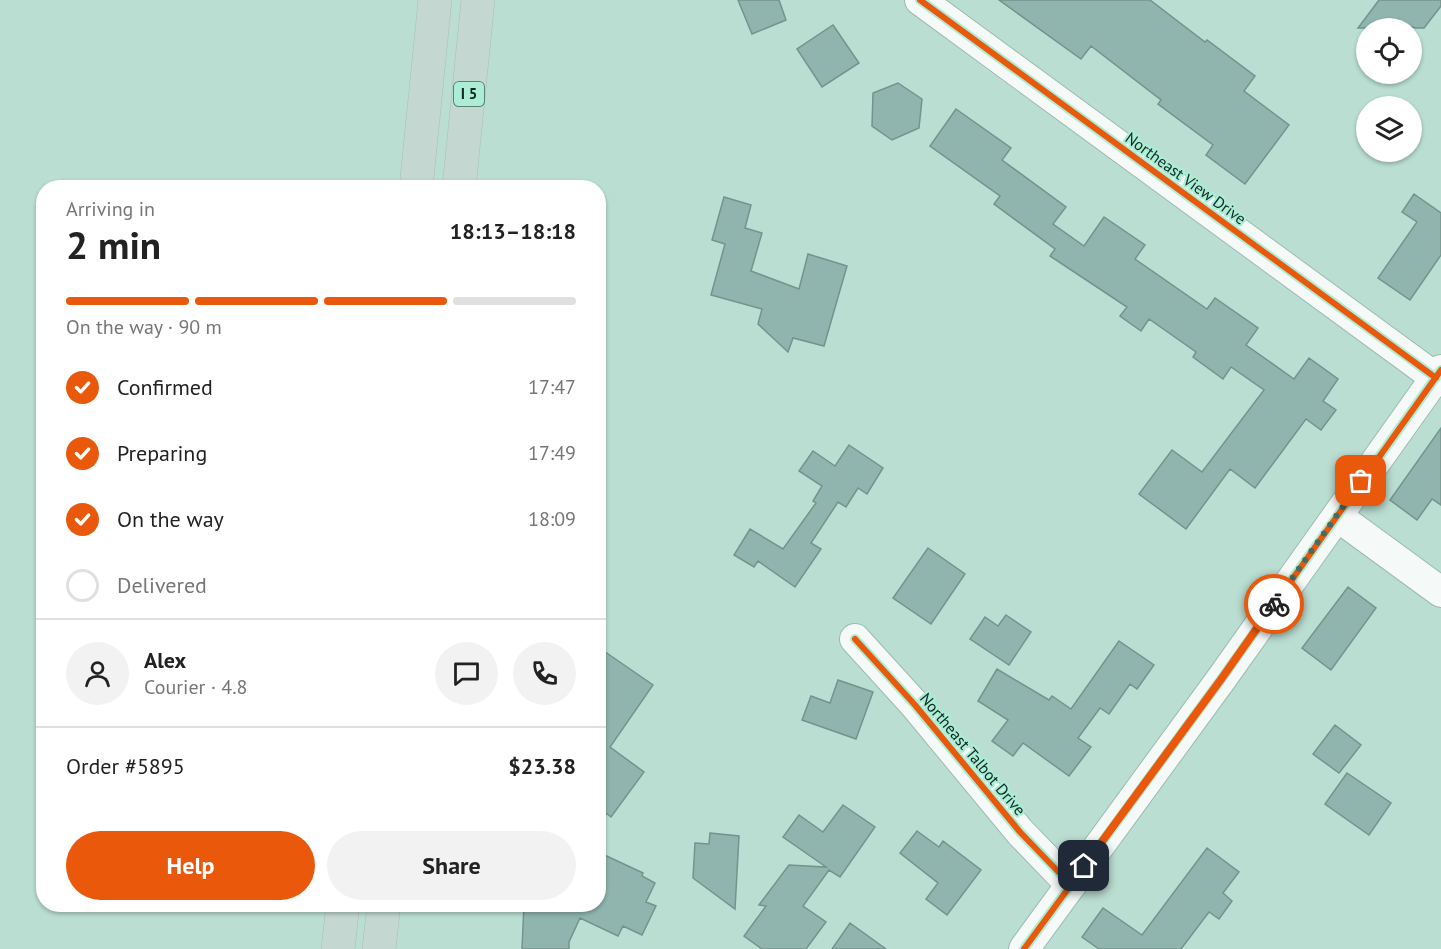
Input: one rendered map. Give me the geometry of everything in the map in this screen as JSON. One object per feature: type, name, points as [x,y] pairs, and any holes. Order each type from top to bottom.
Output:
[{"type":"highway","points":[[417,180],[435,0]]},
{"type":"highway","name":"I 5","points":[[460,180],[478,0]]},
{"type":"highway","points":[[338,949],[342,912]]},
{"type":"highway","points":[[379,949],[383,912]]},
{"type":"street","name":"Northeast View Drive","points":[[920,0],[1438,374]]},
{"type":"street","points":[[1024,949],[1222,678],[1438,374]]},
{"type":"street","points":[[1337,516],[1441,592]]},
{"type":"street","name":"Northeast Talbot Drive","points":[[855,639],[915,705],[1020,832],[1071,885]]},
{"type":"building","points":[[738,0],[779,0],[786,20],[752,34]]},
{"type":"building","points":[[999,0],[1150,0],[1255,76],[1244,91],[1289,125],[1245,184],[1206,155],[1213,145],[1158,104],[1161,100],[1091,46],[1081,59]]},
{"type":"building","points":[[1379,0],[1441,0],[1441,6],[1424,28],[1422,28],[1422,18],[1366,18]]},
{"type":"building","points":[[833,25],[859,63],[822,87],[797,49]]},
{"type":"building","points":[[898,83],[922,99],[919,128],[892,140],[872,126],[873,93]]},
{"type":"building","points":[[956,109],[1011,148],[1002,160],[1066,207],[1053,224],[1084,246],[1104,217],[1145,245],[1135,259],[1207,309],[1215,298],[1258,328],[1246,345],[1294,379],[1309,358],[1338,379],[1323,401],[1336,410],[1321,430],[1306,419],[1255,488],[1230,469],[1186,529],[1139,494],[1172,450],[1202,472],[1264,390],[1231,367],[1223,379],[1193,357],[1196,352],[1149,319],[1141,331],[1120,316],[1127,307],[1050,256],[1055,249],[994,204],[1000,196],[930,146]]},
{"type":"building","points":[[1414,194],[1441,213],[1441,255],[1410,300],[1378,278],[1417,222],[1402,212]]},
{"type":"building","points":[[724,197],[751,205],[745,228],[762,233],[751,271],[799,289],[808,254],[847,266],[824,346],[793,338],[788,352],[758,324],[762,309],[711,295],[725,244],[712,240]]},
{"type":"building","points":[[1441,428],[1441,505],[1432,499],[1417,520],[1390,500]]},
{"type":"building","points":[[849,445],[883,468],[867,494],[858,488],[846,507],[838,502],[811,543],[821,549],[795,587],[758,561],[754,567],[734,555],[750,529],[783,549],[816,503],[813,501],[822,486],[799,471],[813,451],[835,466]]},
{"type":"building","points":[[928,548],[965,574],[931,624],[893,598]]},
{"type":"building","points":[[1348,587],[1376,608],[1331,670],[1302,648]]},
{"type":"building","points":[[1006,615],[1031,632],[1009,665],[970,639],[985,617],[998,626]]},
{"type":"building","points":[[1119,641],[1154,665],[1137,689],[1130,684],[1109,714],[1100,708],[1078,738],[1091,747],[1069,776],[1023,743],[1013,756],[992,741],[1008,720],[978,701],[997,669],[1049,700],[1052,696],[1071,709]]},
{"type":"building","points":[[606,653],[653,685],[610,747],[644,772],[611,817],[606,813]]},
{"type":"building","points":[[838,680],[873,692],[856,739],[802,720],[811,696],[830,703]]},
{"type":"building","points":[[1335,725],[1361,745],[1339,773],[1313,754]]},
{"type":"building","points":[[1347,773],[1391,803],[1369,835],[1325,804]]},
{"type":"building","points":[[843,805],[875,827],[840,877],[829,870],[803,906],[826,922],[806,949],[762,949],[744,936],[766,906],[759,905],[789,865],[826,867],[783,837],[799,815],[823,832]]},
{"type":"building","points":[[917,831],[939,847],[943,841],[981,870],[947,915],[926,899],[938,883],[900,853]]},
{"type":"building","points":[[710,833],[739,836],[735,909],[693,878],[695,843],[709,844]]},
{"type":"building","points":[[1207,848],[1239,872],[1223,893],[1232,901],[1219,919],[1209,912],[1181,949],[1099,949],[1082,937],[1103,908],[1142,935]]},
{"type":"building","points":[[606,856],[643,873],[642,876],[655,883],[646,902],[656,906],[642,935],[623,926],[618,936],[580,918],[569,942],[569,949],[522,949],[524,912],[606,912]]},
{"type":"building","points":[[850,923],[886,949],[832,949]]},
{"type":"cycle path","points":[[920,0],[1436,378]]},
{"type":"cycle path","points":[[1024,949],[1222,678],[1441,370]]},
{"type":"cycle path","points":[[855,639],[915,705],[1020,832],[1071,885]]},
{"type":"way so far","points":[[1274,604],[1361,481]]},
{"type":"route","points":[[1084,866],[1274,604]]}]
